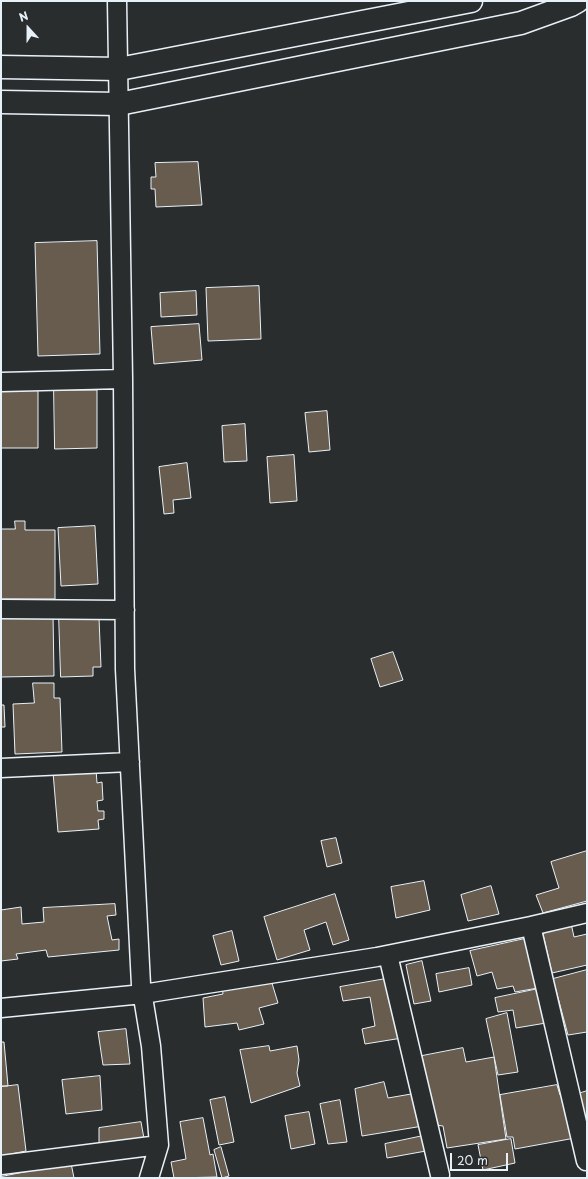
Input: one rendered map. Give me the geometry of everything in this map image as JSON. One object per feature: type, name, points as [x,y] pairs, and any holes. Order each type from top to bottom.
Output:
[{"type":"main road","points":[[1,68],[119,69],[471,1]]},
{"type":"main road","points":[[1,102],[119,104],[521,23],[571,5],[578,1]]},
{"type":"street","points":[[116,1],[119,69],[126,669],[141,985],[152,1046],[158,1145],[149,1178]]},
{"type":"street","points":[[1,382],[123,379]]},
{"type":"street","points":[[1,609],[125,610]]},
{"type":"street","points":[[1,768],[130,762]]},
{"type":"street","points":[[1,1008],[143,994],[388,955],[587,913]]},
{"type":"street","points":[[531,926],[586,1161]]},
{"type":"street","points":[[388,955],[440,1175]]},
{"type":"street","points":[[1,1165],[158,1145]]},
{"type":"building","points":[[198,162],[202,205],[156,207],[155,189],[151,189],[151,177],[156,177],[155,163]]},
{"type":"building","points":[[97,241],[100,354],[38,356],[35,243]]},
{"type":"building","points":[[259,286],[261,339],[208,341],[206,288]]},
{"type":"building","points":[[196,291],[197,315],[161,317],[160,293]]},
{"type":"building","points":[[199,324],[202,360],[154,364],[151,327]]},
{"type":"building","points":[[38,390],[38,448],[1,448],[1,391]]},
{"type":"building","points":[[54,390],[97,390],[97,448],[55,449]]},
{"type":"building","points":[[327,411],[330,450],[309,452],[305,413]]},
{"type":"building","points":[[245,424],[247,461],[224,462],[222,426]]},
{"type":"building","points":[[294,455],[297,501],[270,503],[267,457]]},
{"type":"building","points":[[187,463],[191,498],[173,500],[174,513],[164,514],[159,467]]},
{"type":"building","points":[[15,521],[25,521],[25,530],[55,530],[55,599],[1,599],[1,529],[15,529]]},
{"type":"building","points":[[95,526],[98,584],[61,586],[58,528]]},
{"type":"building","points":[[53,614],[54,676],[1,677],[1,615]]},
{"type":"building","points":[[59,615],[99,618],[101,667],[93,667],[93,676],[61,677]]},
{"type":"building","points":[[393,652],[403,680],[380,687],[371,659]]},
{"type":"building","points":[[33,683],[54,683],[54,698],[60,698],[62,752],[15,754],[13,704],[34,703]]},
{"type":"building","points":[[1,705],[4,705],[5,727],[1,727]]},
{"type":"building","points":[[96,769],[97,783],[102,782],[103,800],[97,801],[98,811],[104,811],[104,819],[98,820],[99,829],[58,832],[53,772]]},
{"type":"building","points":[[336,838],[342,863],[327,867],[321,841]]},
{"type":"building","points":[[587,851],[587,901],[543,913],[536,895],[559,888],[551,862]]},
{"type":"building","points":[[424,881],[430,910],[396,918],[391,887]]},
{"type":"building","points":[[491,886],[499,914],[468,921],[461,895]]},
{"type":"building","points":[[335,894],[349,940],[333,945],[326,922],[304,930],[310,950],[277,960],[264,917]]},
{"type":"building","points":[[115,904],[116,915],[107,916],[112,940],[119,939],[119,950],[48,957],[46,950],[16,954],[18,959],[1,961],[1,910],[21,907],[22,924],[44,922],[43,908]]},
{"type":"building","points":[[571,923],[574,937],[587,934],[587,965],[552,973],[542,930]]},
{"type":"building","points":[[232,931],[239,961],[221,965],[213,936]]},
{"type":"building","points":[[529,938],[538,988],[515,992],[513,986],[497,989],[492,972],[477,976],[470,951]]},
{"type":"building","points":[[422,961],[431,1001],[414,1004],[406,965]]},
{"type":"building","points":[[469,968],[472,985],[439,992],[436,974]]},
{"type":"building","points":[[587,970],[587,1032],[568,1035],[553,979]]},
{"type":"building","points":[[391,978],[402,1038],[365,1044],[362,1029],[375,1026],[370,997],[343,1001],[340,987]]},
{"type":"building","points":[[271,980],[278,1003],[259,1008],[264,1024],[239,1030],[237,1023],[205,1027],[203,998],[223,994],[222,987]]},
{"type":"building","points":[[543,988],[552,1022],[516,1028],[513,1010],[498,1012],[495,998]]},
{"type":"building","points":[[507,1013],[518,1072],[498,1075],[486,1019]]},
{"type":"building","points":[[126,1029],[130,1064],[103,1065],[98,1032]]},
{"type":"building","points":[[1,1042],[4,1042],[8,1086],[1,1086]]},
{"type":"building","points":[[269,1046],[270,1051],[297,1046],[299,1060],[297,1073],[300,1086],[251,1103],[240,1050]]},
{"type":"building","points":[[463,1048],[466,1062],[494,1057],[506,1139],[447,1148],[443,1126],[436,1125],[422,1056]]},
{"type":"building","points":[[100,1076],[102,1110],[66,1114],[62,1080]]},
{"type":"building","points":[[384,1082],[388,1098],[417,1093],[423,1126],[362,1136],[355,1089]]},
{"type":"building","points":[[18,1085],[26,1151],[1,1156],[1,1087]]},
{"type":"building","points":[[557,1085],[560,1095],[566,1095],[575,1138],[515,1149],[513,1137],[507,1137],[500,1095]]},
{"type":"building","points":[[587,1091],[587,1124],[578,1094]]},
{"type":"building","points":[[225,1097],[234,1142],[219,1145],[210,1100]]},
{"type":"building","points":[[340,1100],[347,1142],[328,1144],[320,1104]]},
{"type":"building","points":[[309,1112],[315,1144],[291,1149],[285,1116]]},
{"type":"building","points":[[203,1118],[210,1155],[213,1154],[217,1177],[174,1178],[171,1162],[186,1159],[180,1122]]},
{"type":"building","points":[[141,1122],[145,1144],[99,1150],[99,1128]]},
{"type":"building","points":[[423,1136],[426,1151],[387,1158],[385,1144]]},
{"type":"building","points":[[511,1139],[515,1163],[483,1170],[478,1145]]},
{"type":"building","points":[[221,1147],[229,1176],[222,1178],[214,1150]]},
{"type":"building","points":[[71,1163],[74,1178],[1,1178],[1,1177]]}]
